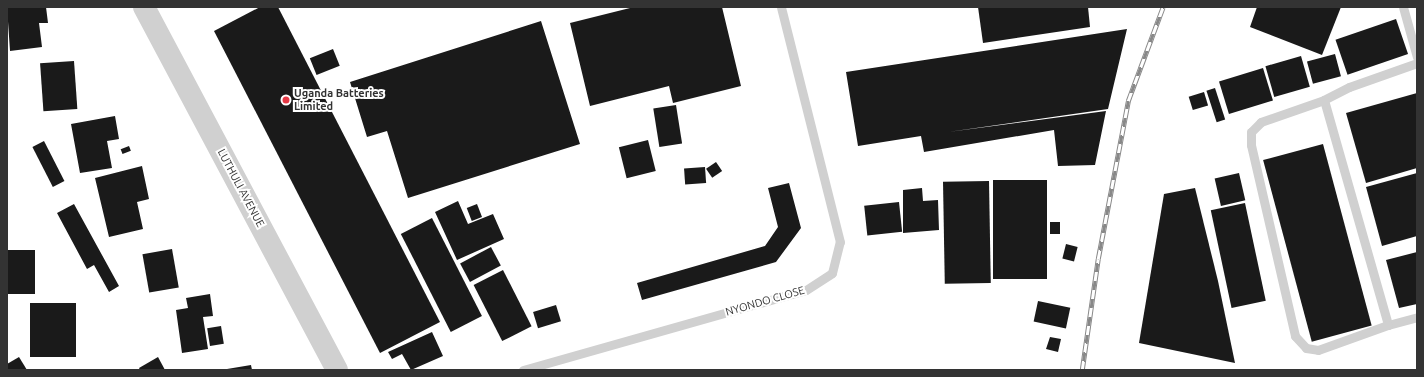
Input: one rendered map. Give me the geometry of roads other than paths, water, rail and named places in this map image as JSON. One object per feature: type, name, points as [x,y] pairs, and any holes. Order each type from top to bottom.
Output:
[{"type":"street","name":"LUTHULI AVENUE","points":[[144,7],[337,370]]},
{"type":"lane","name":"NYONDO CLOSE","points":[[523,370],[806,290],[832,272],[840,242],[781,7]]},
{"type":"lane","points":[[1403,7],[1417,57]]},
{"type":"lane","points":[[1417,63],[1349,87],[1324,100],[1262,122],[1251,132],[1250,145],[1295,336],[1306,348],[1318,350],[1388,325],[1417,317]]},
{"type":"lane","points":[[1324,100],[1388,325]]},
{"type":"railway","points":[[1082,370],[1098,259],[1128,101],[1163,7]]},
{"type":"place","name":"Uganda Batteries Limited","points":[[286,100]]}]
